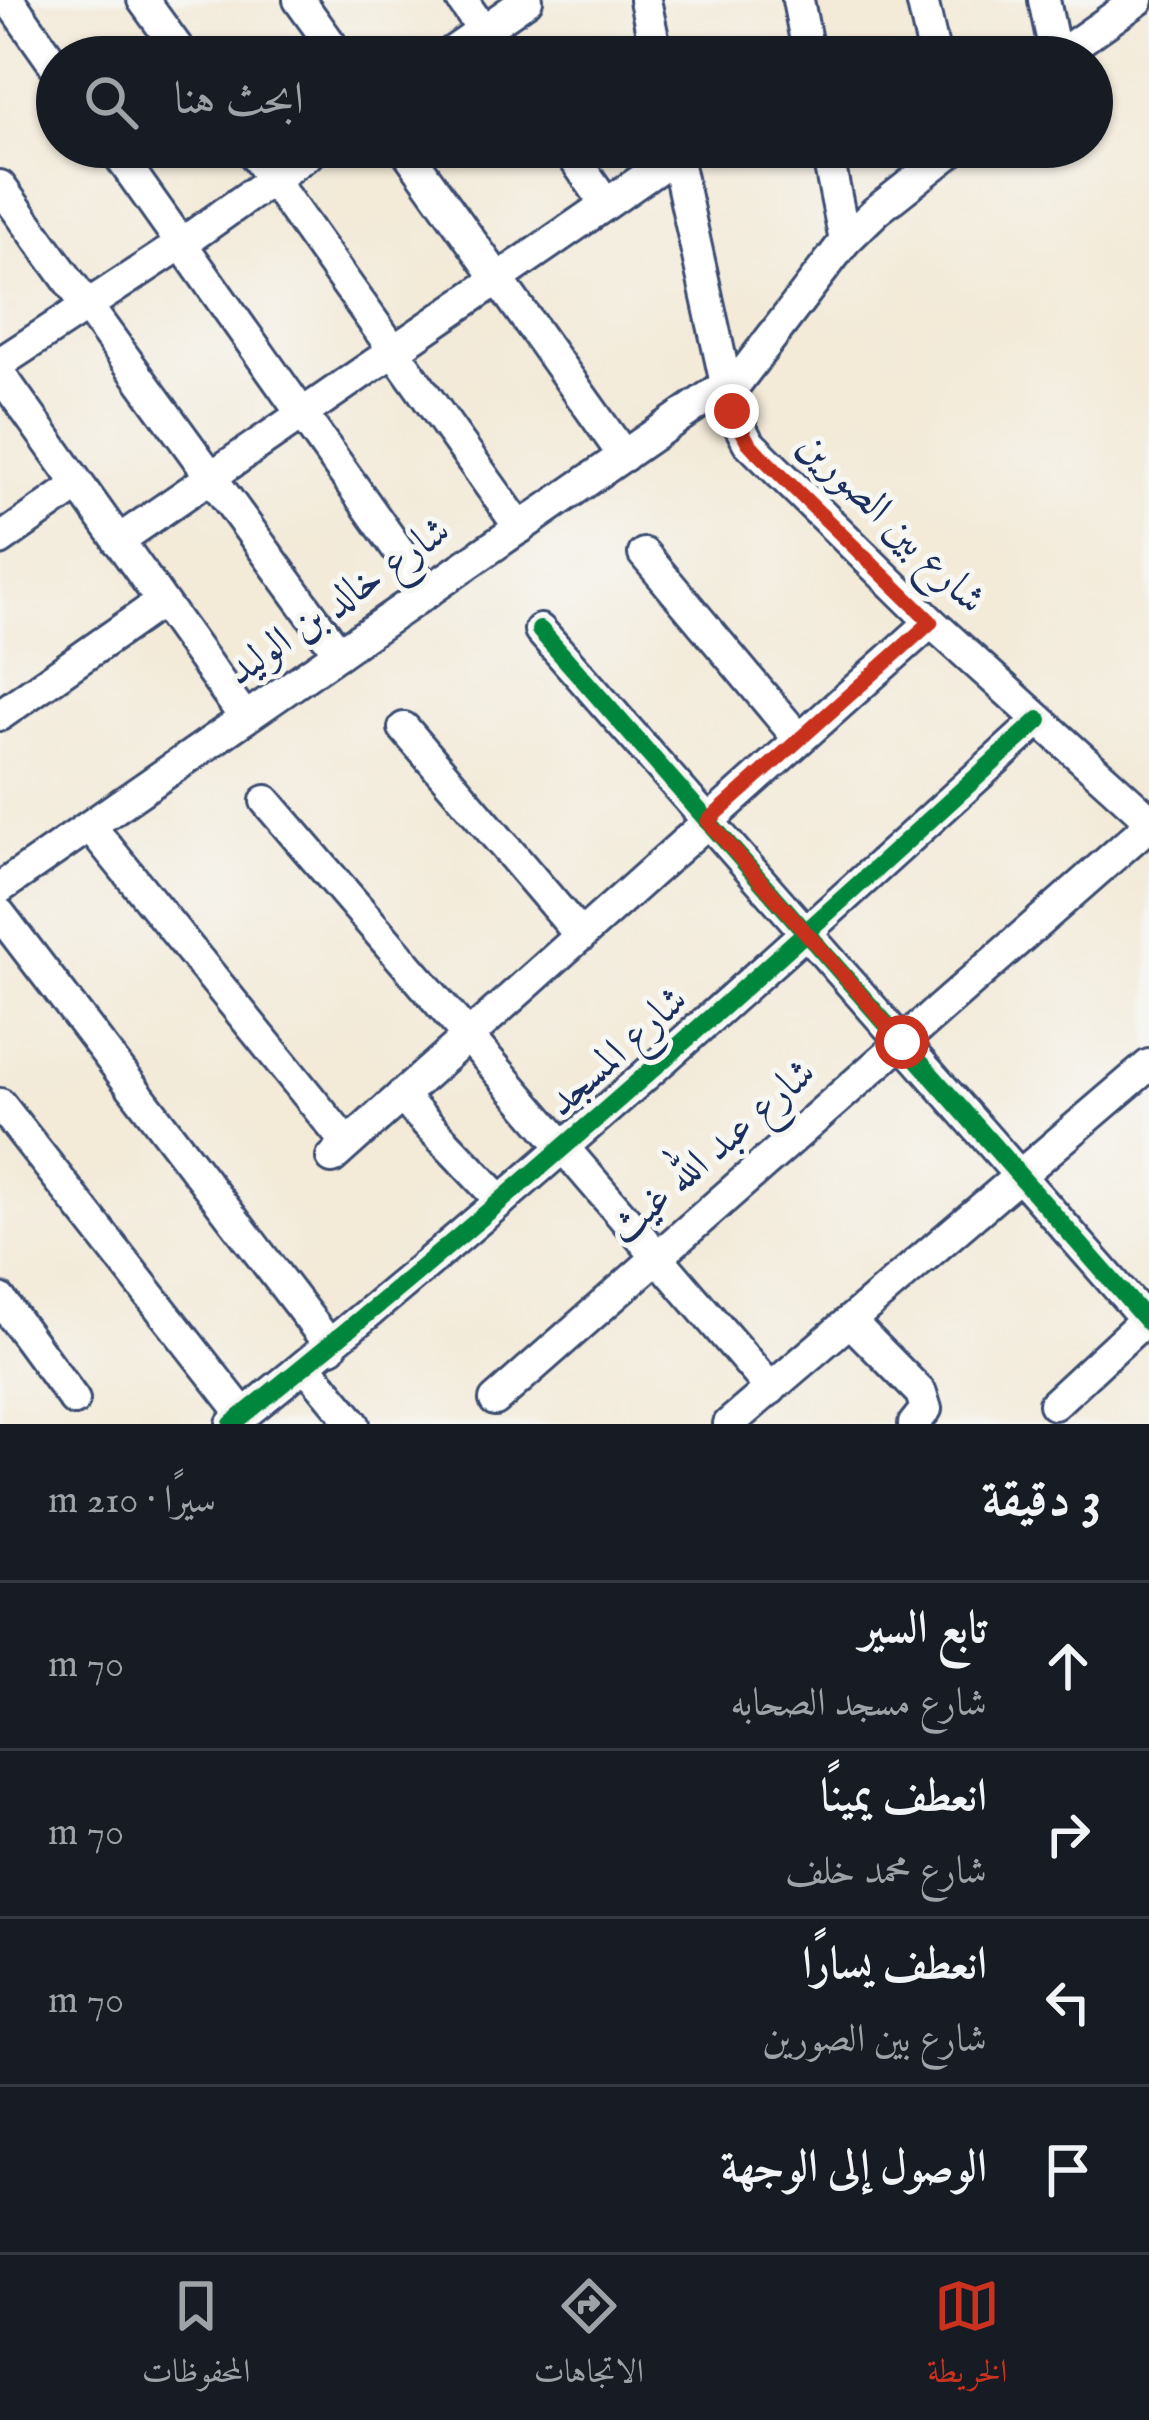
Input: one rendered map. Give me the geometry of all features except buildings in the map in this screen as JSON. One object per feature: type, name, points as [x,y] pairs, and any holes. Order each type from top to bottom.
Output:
[{"type":"street","points":[[10,0],[36,38]]},
{"type":"street","points":[[143,0],[169,36]]},
{"type":"street","points":[[299,0],[325,36]]},
{"type":"street","points":[[462,0],[486,36]]},
{"type":"street","points":[[474,36],[526,0]]},
{"type":"street","points":[[645,0],[653,36]]},
{"type":"street","points":[[798,0],[805,36]]},
{"type":"street","points":[[922,0],[930,36]]},
{"type":"street","points":[[1044,0],[1052,36]]},
{"type":"street","points":[[1087,36],[1138,0]]},
{"type":"street","points":[[128,168],[428,592]]},
{"type":"street","points":[[264,168],[520,528]]},
{"type":"street","points":[[0,363],[289,168]]},
{"type":"street","points":[[419,168],[624,456]]},
{"type":"street","points":[[581,168],[606,204]]},
{"type":"street","points":[[118,541],[653,168]]},
{"type":"street","name":"شارع بين الصورين","points":[[679,168],[732,411],[748,442],[931,622],[1149,822]]},
{"type":"street","points":[[830,168],[844,241]]},
{"type":"street","name":"شارع خالد بن الوليد","points":[[0,888],[727,389],[844,241],[930,168]]},
{"type":"street","points":[[0,186],[339,653]]},
{"type":"street","points":[[0,374],[245,718]]},
{"type":"street","points":[[0,540],[78,485]]},
{"type":"street","points":[[644,554],[800,739]]},
{"type":"street","points":[[0,715],[161,602]]},
{"type":"street","points":[[90,826],[339,1151],[931,622]]},
{"type":"street","points":[[539,630],[1148,1319],[1054,1404]]},
{"type":"street","name":"شارع المسجد","points":[[238,1419],[564,1148],[1039,720]]},
{"type":"street","points":[[404,728],[581,936]]},
{"type":"street","points":[[266,801],[771,1389]]},
{"type":"street","name":"شارع عبد الله غيث","points":[[495,1400],[1149,822]]},
{"type":"street","points":[[0,914],[318,1357],[354,1424]]},
{"type":"street","points":[[729,1424],[1149,1065]]},
{"type":"street","points":[[401,1096],[501,1202]]},
{"type":"street","points":[[0,1104],[238,1419]]},
{"type":"street","points":[[0,1299],[74,1400]]},
{"type":"street","points":[[850,1321],[921,1393],[926,1409],[914,1424]]},
{"type":"cycle path","points":[[540,630],[1149,1323]]},
{"type":"cycle path","points":[[232,1424],[541,1167],[1039,720]]},
{"type":"route","points":[[732,411],[760,455],[931,622],[708,821],[902,1042]]}]
